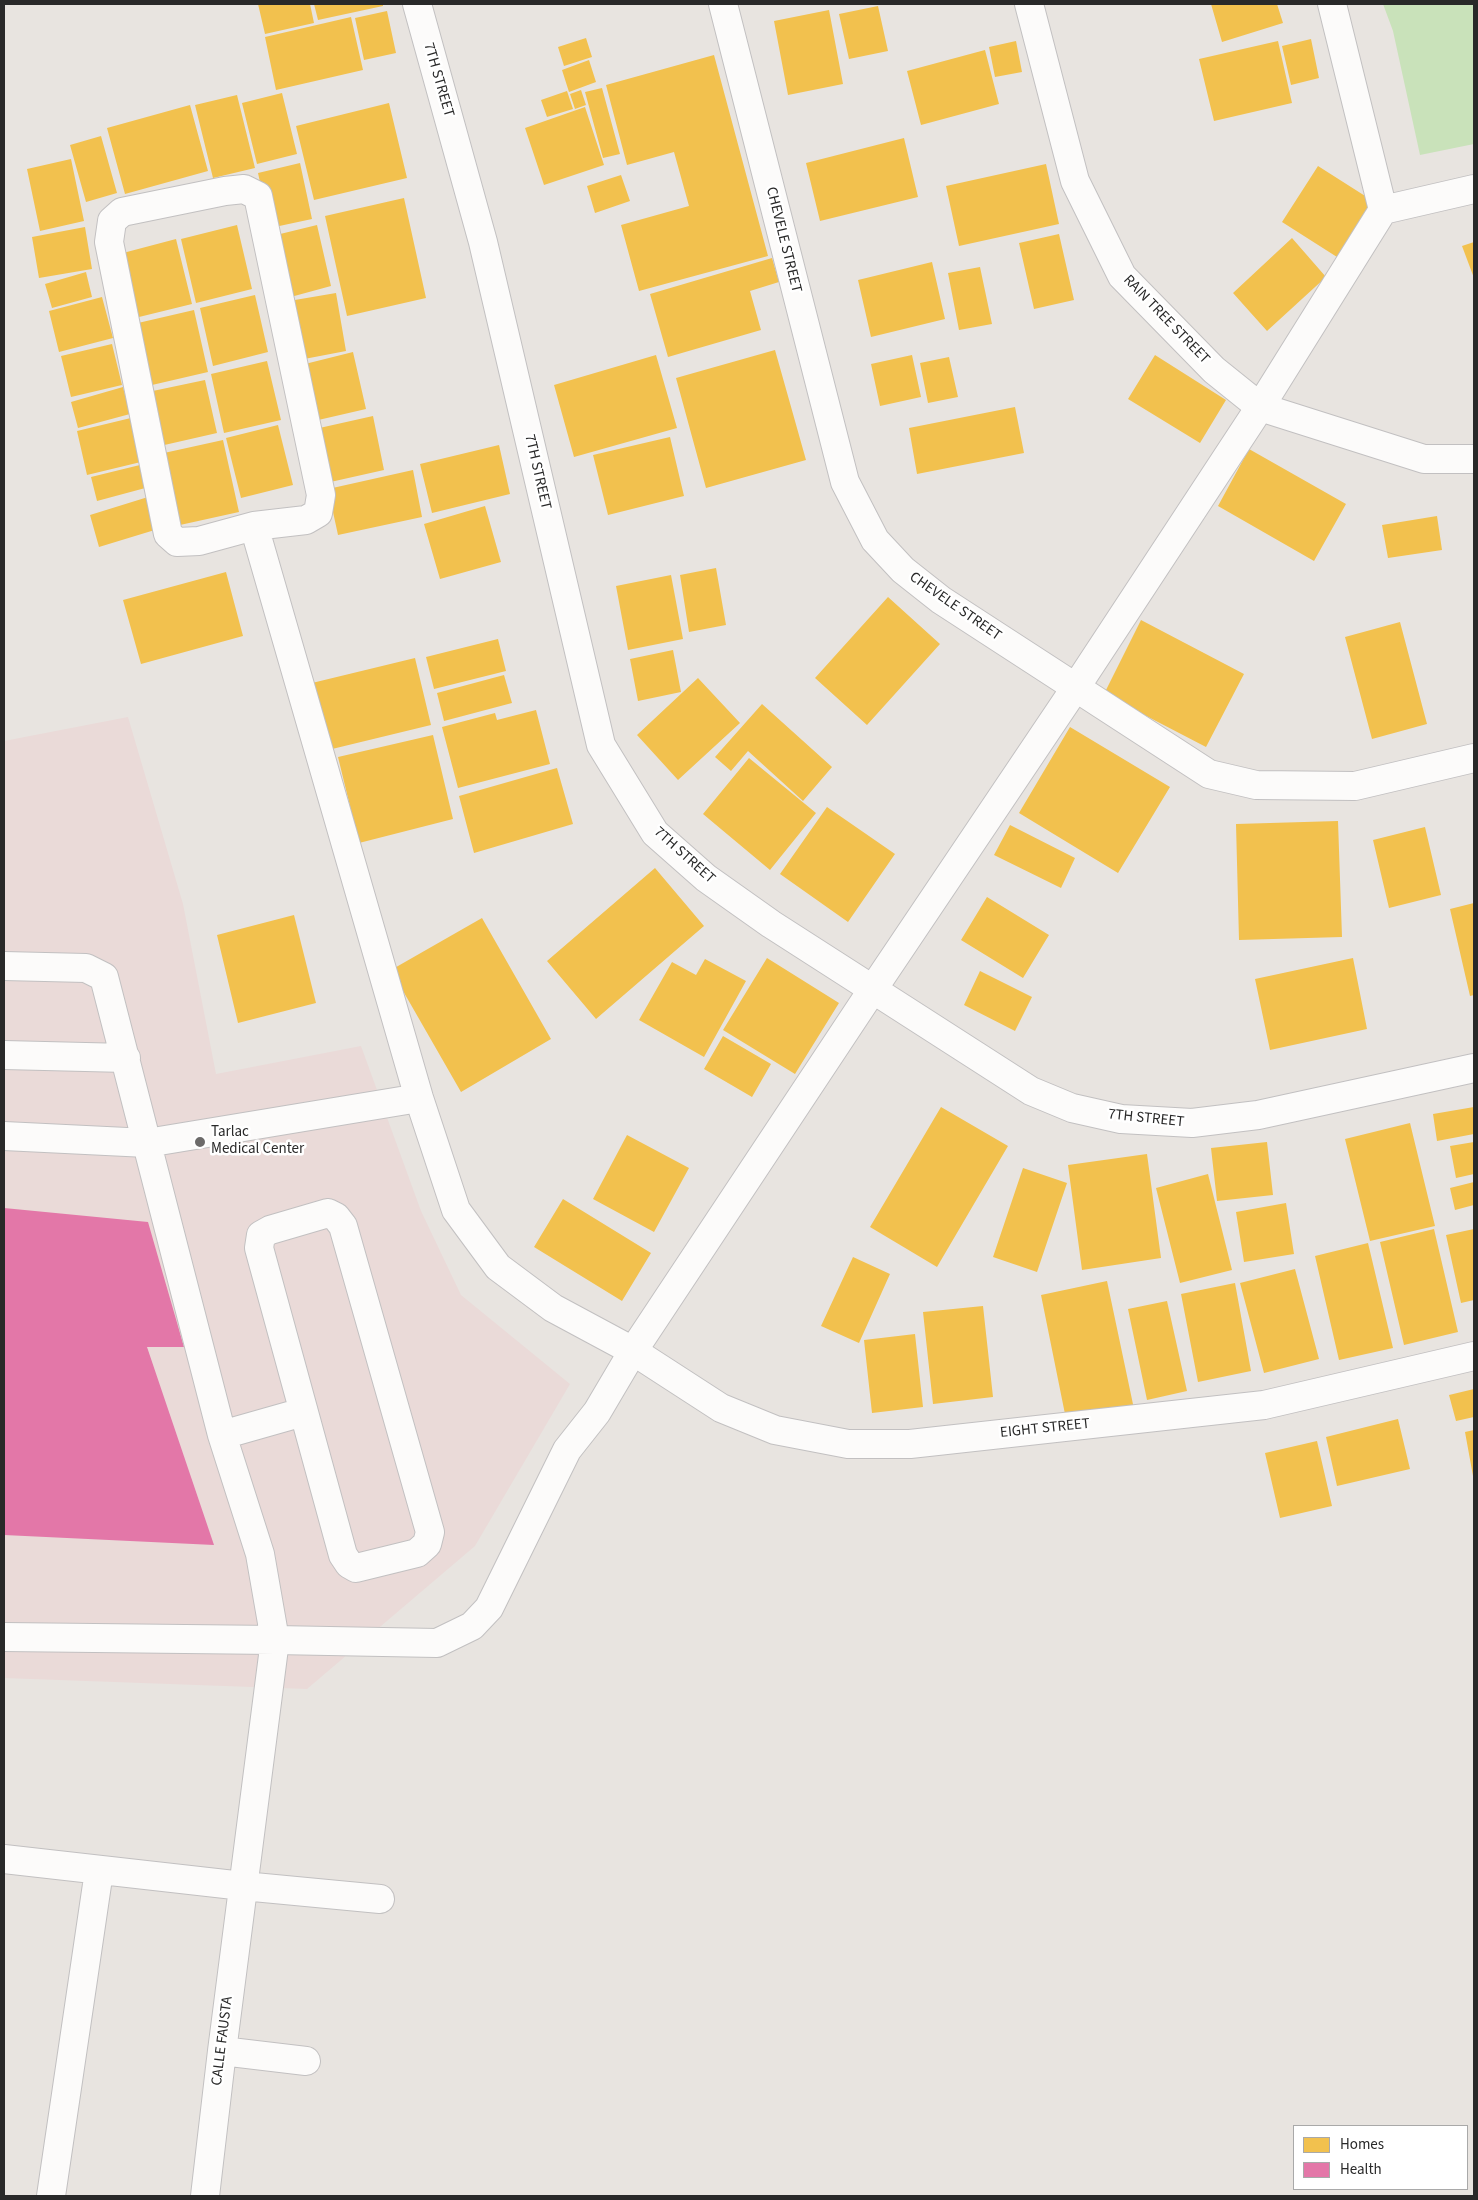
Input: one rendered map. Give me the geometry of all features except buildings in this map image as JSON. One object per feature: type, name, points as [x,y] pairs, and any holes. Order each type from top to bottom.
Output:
[{"type":"street","name":"7TH STREET","points":[[416,4],[483,242],[601,745],[655,833],[706,878],[770,924],[1031,1091],[1072,1108],[1121,1119],[1192,1123],[1258,1116],[1474,1068]]},
{"type":"street","name":"CHEVELE STREET","points":[[723,4],[845,482],[875,540],[903,570],[941,600],[1209,774],[1256,785],[1355,786],[1474,758]]},
{"type":"street","name":"RAIN TREE STREET","points":[[1030,4],[1075,181],[1122,276],[1214,370],[1260,407],[1424,459],[1474,459]]},
{"type":"street","points":[[1332,4],[1383,210]]},
{"type":"street","points":[[244,189],[258,196],[321,495],[318,512],[306,520],[254,526],[199,541],[177,542],[168,534],[109,242],[112,221],[122,212],[225,191],[244,189]]},
{"type":"street","points":[[4,1637],[437,1643],[472,1626],[489,1608],[567,1450],[597,1412],[633,1351],[1076,687],[1260,407],[1383,210],[1474,189]]},
{"type":"street","name":"EIGHT STREET","points":[[254,526],[419,1098],[456,1210],[498,1267],[553,1308],[633,1351],[721,1408],[775,1430],[848,1444],[910,1444],[1264,1405],[1474,1356]]},
{"type":"street","name":"CALLE FAUSTA","points":[[4,966],[86,968],[104,977],[222,1435],[260,1554],[275,1640],[222,2050],[209,2196]]},
{"type":"street","points":[[4,1055],[126,1058]]},
{"type":"street","points":[[4,1136],[147,1143],[419,1098]]},
{"type":"street","points":[[328,1214],[336,1217],[343,1226],[430,1532],[427,1544],[417,1553],[356,1568],[349,1564],[343,1555],[303,1412],[259,1248],[261,1235],[270,1230],[328,1214]]},
{"type":"street","points":[[222,1435],[303,1412]]},
{"type":"street","points":[[4,1859],[243,1886],[380,1898]]},
{"type":"street","points":[[51,2196],[99,1871]]},
{"type":"street","points":[[222,2050],[306,2062]]},
{"type":"shaded area","name":"Tarlac Medical Center","points":[[128,717],[183,904],[216,1074],[361,1046],[421,1211],[461,1295],[570,1384],[475,1546],[307,1689],[4,1678],[4,741]]},
{"type":"green space","points":[[1383,4],[1474,4],[1474,144],[1420,155],[1393,31]]},
{"type":"place","name":"Tarlac Medical Center","points":[[200,1142]]}]
